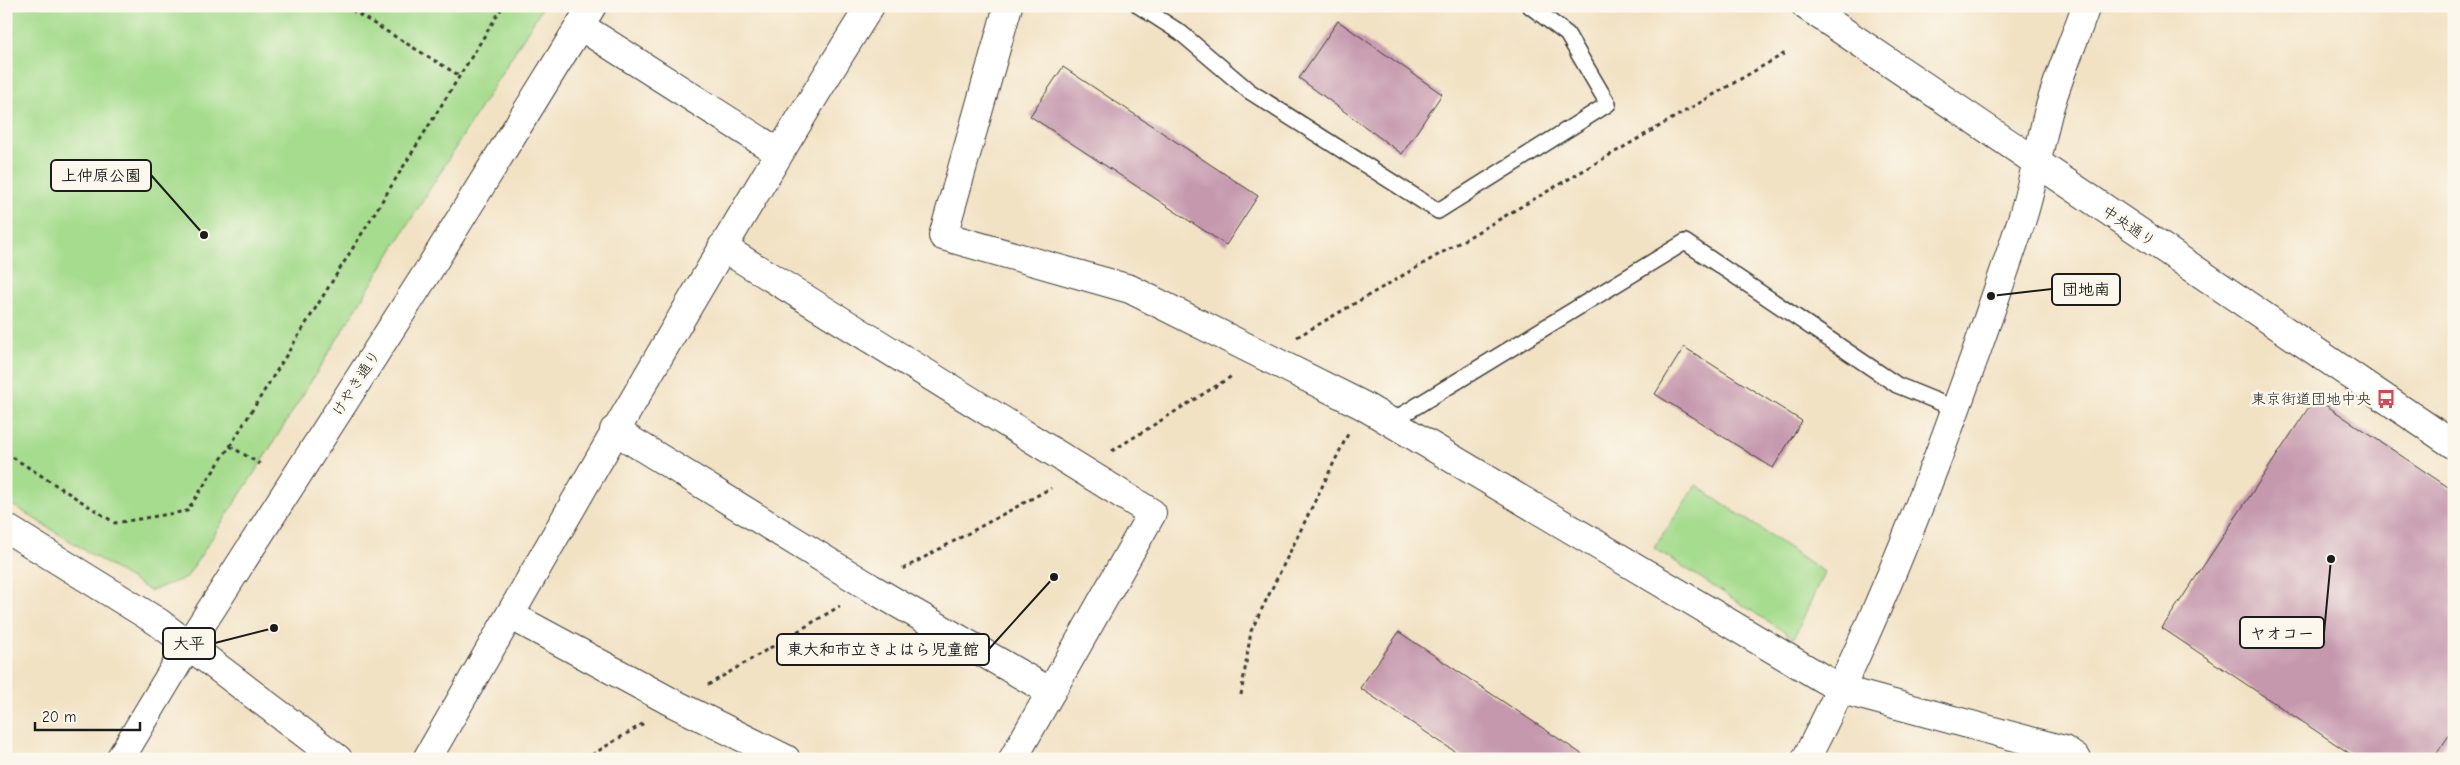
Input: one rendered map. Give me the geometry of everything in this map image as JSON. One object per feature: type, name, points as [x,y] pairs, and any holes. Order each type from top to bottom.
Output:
[{"type":"street","points":[[428,759],[614,430],[778,152],[870,6]]},
{"type":"street","points":[[1008,6],[943,236],[1130,289],[1265,356],[1392,421],[1842,690],[2064,750],[2077,759]]},
{"type":"street","name":"中央通り","points":[[1806,6],[2036,164],[2454,445]]},
{"type":"street","points":[[1806,759],[1842,690],[1885,591],[1956,409],[2022,216],[2049,112],[2086,6]]},
{"type":"street","points":[[586,16],[778,152]]},
{"type":"street","name":"けやき通り","points":[[120,759],[189,644],[428,271],[586,16]]},
{"type":"street","points":[[722,247],[1081,471],[1152,513],[1013,759]]},
{"type":"street","points":[[614,430],[871,588],[1051,692]]},
{"type":"street","points":[[6,528],[158,622],[338,759]]},
{"type":"street","points":[[510,615],[675,704],[786,759]]},
{"type":"lane","points":[[1139,6],[1181,32],[1249,91],[1438,211],[1608,104],[1567,34],[1530,6]]},
{"type":"lane","points":[[1392,421],[1685,242],[1897,385],[1956,409]]},
{"type":"path","points":[[345,6],[460,76]]},
{"type":"path","points":[[6,454],[115,524],[188,511],[503,6]]},
{"type":"path","points":[[585,759],[871,588],[1081,471],[1265,356],[1787,52]]},
{"type":"path","points":[[1241,695],[1251,631],[1362,405]]},
{"type":"path","points":[[230,446],[260,464]]},
{"type":"green space","points":[[6,6],[543,6],[260,464],[186,578],[150,591],[6,501]]},
{"type":"green space","points":[[1696,485],[1824,572],[1794,638],[1654,548]]},
{"type":"building","points":[[1338,21],[1442,94],[1402,154],[1299,78]]},
{"type":"building","points":[[1063,67],[1258,196],[1226,245],[1030,116]]},
{"type":"building","points":[[1684,347],[1802,421],[1773,468],[1655,394]]},
{"type":"building","points":[[2315,398],[2454,491],[2454,728],[2433,759],[2358,759],[2162,628]]},
{"type":"building","points":[[1399,632],[1589,759],[1466,759],[1360,688]]},
{"type":"place","name":"上仲原公園","points":[[204,235]]},
{"type":"place","name":"団地南","points":[[1991,296]]},
{"type":"place","name":"東京街道団地中央","points":[[2386,399]]},
{"type":"place","name":"ヤオコー","points":[[2331,559]]},
{"type":"place","name":"東大和市立きよはら児童館","points":[[1054,577]]},
{"type":"place","name":"大平","points":[[274,628]]}]
